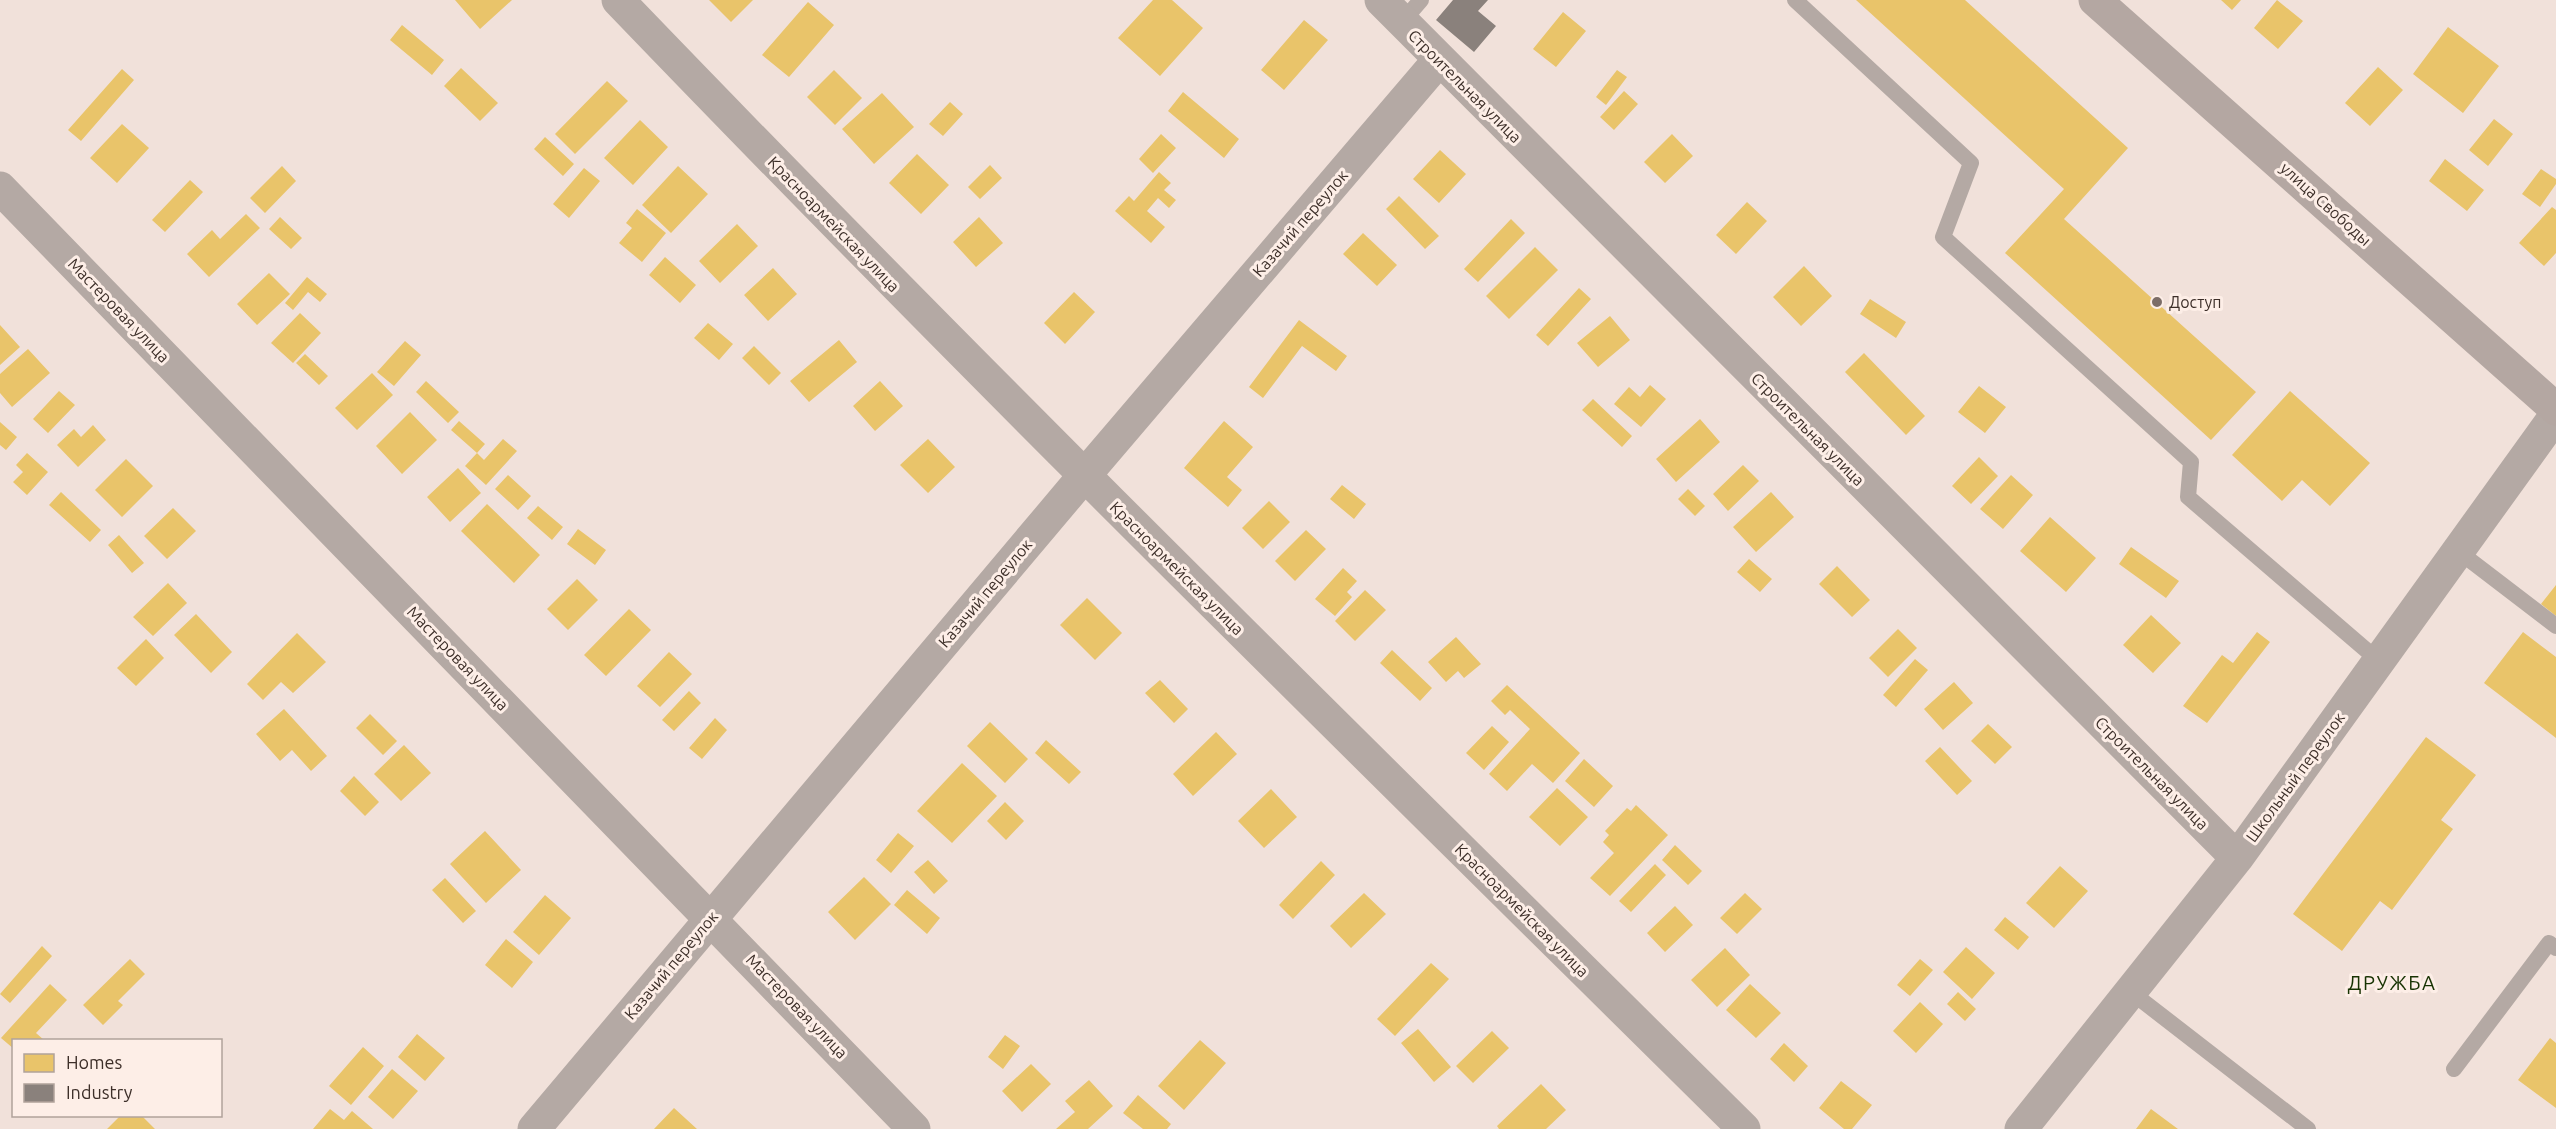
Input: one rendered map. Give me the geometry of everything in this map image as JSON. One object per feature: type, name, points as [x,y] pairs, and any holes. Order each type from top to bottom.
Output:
[{"type":"main road","name":"улица Свободы","points":[[2095,0],[2556,409]]},
{"type":"street","name":"Красноармейская улица","points":[[618,0],[824,214],[1084,476],[1744,1129]]},
{"type":"street","name":"Строительная улица","points":[[1401,7],[1439,60],[2237,858]]},
{"type":"street","name":"Казачий переулок","points":[[534,1129],[1084,476],[1439,60]]},
{"type":"street","name":"Мастеровая улица","points":[[0,188],[711,917],[914,1129]]},
{"type":"street","name":"Школьный переулок","points":[[2026,1128],[2237,858],[2556,415]]},
{"type":"lane","points":[[1795,0],[1971,163],[1943,237],[2191,462],[2188,497],[2379,661]]},
{"type":"lane","points":[[2458,551],[2556,626]]},
{"type":"lane","points":[[2454,1069],[2549,943],[2556,948]]},
{"type":"lane","points":[[2131,992],[2308,1129]]},
{"type":"building: Homes","points":[[455,0],[512,0],[480,29]]},
{"type":"building: Homes","points":[[709,0],[753,0],[731,22]]},
{"type":"building: Homes","points":[[1153,0],[1172,0],[1203,28],[1160,76],[1118,38]]},
{"type":"building: Homes","points":[[1856,0],[1965,0],[2128,148],[2064,219],[2256,392],[2211,440],[2005,253],[2064,189]]},
{"type":"building: Homes","points":[[2221,0],[2241,0],[2232,10]]},
{"type":"building: Homes","points":[[2277,0],[2303,21],[2278,49],[2254,28]]},
{"type":"building: Homes","points":[[808,2],[834,25],[789,77],[762,55]]},
{"type":"building: Homes","points":[[1563,12],[1586,31],[1556,67],[1533,49]]},
{"type":"building: Homes","points":[[1304,20],[1328,40],[1284,90],[1261,70]]},
{"type":"building: Homes","points":[[402,25],[444,60],[432,75],[390,40]]},
{"type":"building: Homes","points":[[2448,27],[2499,66],[2463,113],[2413,74]]},
{"type":"building: Homes","points":[[2378,67],[2403,90],[2370,126],[2345,103]]},
{"type":"building: Homes","points":[[461,68],[498,103],[480,121],[444,86]]},
{"type":"building: Homes","points":[[122,69],[134,80],[81,141],[68,130]]},
{"type":"building: Homes","points":[[834,70],[862,98],[835,125],[807,97]]},
{"type":"building: Homes","points":[[1617,70],[1627,77],[1606,105],[1596,97]]},
{"type":"building: Homes","points":[[607,81],[628,101],[575,154],[555,134]]},
{"type":"building: Homes","points":[[1624,91],[1638,104],[1614,130],[1600,117]]},
{"type":"building: Homes","points":[[1183,92],[1239,139],[1224,158],[1168,111]]},
{"type":"building: Homes","points":[[882,93],[914,127],[874,164],[842,129]]},
{"type":"building: Homes","points":[[950,102],[963,114],[943,136],[929,124]]},
{"type":"building: Homes","points":[[2494,119],[2513,134],[2488,166],[2469,150]]},
{"type":"building: Homes","points":[[640,120],[668,147],[633,185],[604,158]]},
{"type":"building: Homes","points":[[122,124],[149,148],[117,183],[90,158]]},
{"type":"building: Homes","points":[[1161,134],[1176,148],[1153,173],[1139,159]]},
{"type":"building: Homes","points":[[1672,134],[1693,156],[1665,183],[1644,162]]},
{"type":"building: Homes","points":[[545,137],[574,164],[563,176],[534,149]]},
{"type":"building: Homes","points":[[1440,150],[1466,174],[1439,203],[1413,179]]},
{"type":"building: Homes","points":[[917,154],[949,185],[921,214],[889,183]]},
{"type":"building: Homes","points":[[2445,159],[2484,190],[2467,211],[2429,181]]},
{"type":"building: Homes","points":[[990,165],[1002,178],[980,199],[968,187]]},
{"type":"building: Homes","points":[[282,166],[296,181],[265,213],[250,198]]},
{"type":"building: Homes","points":[[678,166],[708,194],[671,233],[642,205]]},
{"type":"building: Homes","points":[[584,168],[600,181],[569,218],[553,204]]},
{"type":"building: Homes","points":[[2541,169],[2556,179],[2556,184],[2540,207],[2522,194]]},
{"type":"building: Homes","points":[[1159,172],[1171,183],[1164,190],[1176,200],[1169,208],[1158,198],[1147,211],[1165,227],[1151,243],[1115,211],[1129,196],[1134,201]]},
{"type":"building: Homes","points":[[190,180],[203,192],[165,232],[152,220]]},
{"type":"building: Homes","points":[[1399,196],[1439,236],[1425,249],[1386,209]]},
{"type":"building: Homes","points":[[1747,202],[1767,221],[1736,254],[1716,235]]},
{"type":"building: Homes","points":[[2552,207],[2556,210],[2556,253],[2544,266],[2519,243]]},
{"type":"building: Homes","points":[[637,209],[666,233],[642,262],[619,243],[632,228],[626,223]]},
{"type":"building: Homes","points":[[246,214],[260,228],[209,277],[187,254],[212,230],[220,239]]},
{"type":"building: Homes","points":[[280,217],[302,238],[291,249],[269,229]]},
{"type":"building: Homes","points":[[979,217],[1003,243],[976,267],[953,242]]},
{"type":"building: Homes","points":[[1511,219],[1525,233],[1478,282],[1464,269]]},
{"type":"building: Homes","points":[[737,224],[758,246],[720,283],[699,261]]},
{"type":"building: Homes","points":[[1363,233],[1397,265],[1377,286],[1343,254]]},
{"type":"building: Homes","points":[[1535,247],[1558,270],[1509,319],[1486,296]]},
{"type":"building: Homes","points":[[665,257],[696,285],[680,303],[649,275]]},
{"type":"building: Homes","points":[[1804,266],[1832,296],[1801,326],[1773,297]]},
{"type":"building: Homes","points":[[773,268],[797,294],[768,321],[744,295]]},
{"type":"building: Homes","points":[[269,273],[290,294],[257,325],[237,304]]},
{"type":"building: Homes","points":[[307,277],[327,294],[320,302],[308,292],[293,310],[285,303]]},
{"type":"building: Homes","points":[[1579,288],[1591,299],[1548,346],[1536,335]]},
{"type":"building: Homes","points":[[1074,292],[1095,312],[1065,344],[1044,323]]},
{"type":"building: Homes","points":[[1870,299],[1906,322],[1896,338],[1860,314]]},
{"type":"building: Homes","points":[[300,313],[321,333],[293,363],[271,343]]},
{"type":"building: Homes","points":[[1610,316],[1630,340],[1598,367],[1577,343]]},
{"type":"building: Homes","points":[[1299,320],[1347,356],[1336,371],[1302,346],[1263,398],[1249,387]]},
{"type":"building: Homes","points":[[708,323],[733,344],[719,360],[694,338]]},
{"type":"building: Homes","points":[[0,325],[20,347],[0,365]]},
{"type":"building: Homes","points":[[839,340],[857,362],[809,402],[790,381]]},
{"type":"building: Homes","points":[[405,341],[421,355],[394,386],[377,372]]},
{"type":"building: Homes","points":[[754,346],[781,373],[769,385],[742,358]]},
{"type":"building: Homes","points":[[28,349],[50,373],[12,407],[0,393],[0,374]]},
{"type":"building: Homes","points":[[1864,353],[1925,416],[1906,435],[1845,372]]},
{"type":"building: Homes","points":[[305,354],[328,376],[319,385],[296,363]]},
{"type":"building: Homes","points":[[372,373],[393,395],[357,430],[335,408]]},
{"type":"building: Homes","points":[[426,381],[459,412],[448,423],[416,392]]},
{"type":"building: Homes","points":[[880,381],[903,406],[875,431],[853,406]]},
{"type":"building: Homes","points":[[1650,385],[1666,399],[1641,427],[1614,404],[1629,387],[1640,397]]},
{"type":"building: Homes","points":[[1979,386],[2006,407],[1985,433],[1958,412]]},
{"type":"building: Homes","points":[[59,391],[75,405],[48,433],[33,419]]},
{"type":"building: Homes","points":[[2290,391],[2370,463],[2330,506],[2302,480],[2282,501],[2232,455]]},
{"type":"building: Homes","points":[[1593,399],[1632,436],[1622,447],[1582,410]]},
{"type":"building: Homes","points":[[410,412],[437,440],[402,474],[376,446]]},
{"type":"building: Homes","points":[[1700,419],[1720,442],[1676,482],[1656,459]]},
{"type":"building: Homes","points":[[459,421],[485,444],[477,453],[451,430]]},
{"type":"building: Homes","points":[[1224,421],[1253,447],[1227,477],[1242,490],[1228,507],[1184,468]]},
{"type":"building: Homes","points":[[0,422],[17,437],[6,450],[0,445]]},
{"type":"building: Homes","points":[[93,425],[106,440],[78,467],[57,445],[74,429],[81,437]]},
{"type":"building: Homes","points":[[503,439],[517,451],[486,485],[465,466],[477,453],[484,460]]},
{"type":"building: Homes","points":[[928,439],[955,467],[928,493],[900,465]]},
{"type":"building: Homes","points":[[27,453],[48,472],[27,495],[13,482],[23,472],[16,465]]},
{"type":"building: Homes","points":[[1979,457],[1998,476],[1971,504],[1952,486]]},
{"type":"building: Homes","points":[[126,459],[153,486],[122,517],[95,490]]},
{"type":"building: Homes","points":[[1743,465],[1759,481],[1728,511],[1713,494]]},
{"type":"building: Homes","points":[[458,468],[481,493],[450,522],[427,497]]},
{"type":"building: Homes","points":[[508,475],[531,496],[518,510],[495,489]]},
{"type":"building: Homes","points":[[2011,475],[2033,495],[2003,529],[1980,509]]},
{"type":"building: Homes","points":[[1342,485],[1366,504],[1354,519],[1330,499]]},
{"type":"building: Homes","points":[[1688,489],[1705,506],[1695,516],[1678,499]]},
{"type":"building: Homes","points":[[61,492],[101,530],[90,542],[49,505]]},
{"type":"building: Homes","points":[[1771,492],[1794,517],[1756,552],[1733,527]]},
{"type":"building: Homes","points":[[1269,501],[1290,522],[1263,549],[1242,528]]},
{"type":"building: Homes","points":[[487,504],[540,555],[514,583],[461,531]]},
{"type":"building: Homes","points":[[538,506],[563,527],[552,540],[527,518]]},
{"type":"building: Homes","points":[[173,508],[196,531],[167,559],[144,536]]},
{"type":"building: Homes","points":[[2050,517],[2096,558],[2066,592],[2020,551]]},
{"type":"building: Homes","points":[[578,529],[606,550],[595,565],[567,544]]},
{"type":"building: Homes","points":[[1306,530],[1326,549],[1295,581],[1275,561]]},
{"type":"building: Homes","points":[[119,535],[144,563],[132,573],[108,545]]},
{"type":"building: Homes","points":[[2131,547],[2179,581],[2166,598],[2119,564]]},
{"type":"building: Homes","points":[[1749,559],[1772,579],[1760,592],[1737,572]]},
{"type":"building: Homes","points":[[1837,566],[1870,600],[1852,617],[1819,584]]},
{"type":"building: Homes","points":[[1343,568],[1357,581],[1347,592],[1352,597],[1335,616],[1315,599]]},
{"type":"building: Homes","points":[[577,579],[598,600],[568,630],[547,609]]},
{"type":"building: Homes","points":[[168,583],[187,603],[153,636],[133,617]]},
{"type":"building: Homes","points":[[2556,585],[2556,616],[2541,604]]},
{"type":"building: Homes","points":[[1365,590],[1386,610],[1355,641],[1335,621]]},
{"type":"building: Homes","points":[[1087,598],[1122,633],[1095,660],[1060,625]]},
{"type":"building: Homes","points":[[629,609],[651,630],[606,676],[584,655]]},
{"type":"building: Homes","points":[[196,614],[232,652],[211,673],[174,635]]},
{"type":"building: Homes","points":[[2151,615],[2181,643],[2153,673],[2123,645]]},
{"type":"building: Homes","points":[[1898,629],[1917,648],[1888,677],[1869,658]]},
{"type":"building: Homes","points":[[2257,632],[2270,642],[2207,723],[2183,706],[2222,655],[2233,663]]},
{"type":"building: Homes","points":[[2523,632],[2556,657],[2556,738],[2484,683]]},
{"type":"building: Homes","points":[[297,633],[326,662],[293,693],[281,682],[263,700],[247,684]]},
{"type":"building: Homes","points":[[1456,637],[1481,664],[1464,678],[1458,671],[1446,682],[1428,662]]},
{"type":"building: Homes","points":[[146,639],[164,658],[136,686],[117,668]]},
{"type":"building: Homes","points":[[1392,650],[1432,688],[1420,701],[1380,663]]},
{"type":"building: Homes","points":[[669,652],[692,674],[660,707],[637,686]]},
{"type":"building: Homes","points":[[1915,659],[1928,670],[1896,707],[1883,695]]},
{"type":"building: Homes","points":[[1160,680],[1188,709],[1174,723],[1145,693]]},
{"type":"building: Homes","points":[[1954,682],[1973,703],[1943,730],[1924,709]]},
{"type":"building: Homes","points":[[1507,685],[1580,753],[1553,783],[1532,764],[1507,791],[1489,774],[1530,729],[1510,710],[1505,715],[1491,701]]},
{"type":"building: Homes","points":[[689,691],[701,703],[674,731],[662,720]]},
{"type":"building: Homes","points":[[284,709],[327,756],[311,771],[292,750],[280,761],[256,734]]},
{"type":"building: Homes","points":[[370,714],[397,741],[383,755],[356,728]]},
{"type":"building: Homes","points":[[715,718],[727,730],[702,759],[689,748]]},
{"type":"building: Homes","points":[[990,722],[1028,759],[1005,783],[967,746]]},
{"type":"building: Homes","points":[[1988,724],[2012,747],[1995,764],[1971,741]]},
{"type":"building: Homes","points":[[1492,726],[1509,742],[1484,770],[1466,753]]},
{"type":"building: Homes","points":[[1216,732],[1237,754],[1193,796],[1173,774]]},
{"type":"building: Homes","points":[[2426,737],[2476,775],[2441,820],[2453,829],[2392,910],[2380,901],[2342,951],[2293,914]]},
{"type":"building: Homes","points":[[1046,740],[1081,772],[1069,784],[1035,753]]},
{"type":"building: Homes","points":[[404,745],[431,773],[401,801],[374,774]]},
{"type":"building: Homes","points":[[1940,747],[1972,781],[1957,795],[1925,761]]},
{"type":"building: Homes","points":[[1584,759],[1613,786],[1594,807],[1565,781]]},
{"type":"building: Homes","points":[[962,763],[997,796],[952,843],[917,811]]},
{"type":"building: Homes","points":[[354,776],[379,802],[365,816],[340,791]]},
{"type":"building: Homes","points":[[1557,788],[1588,817],[1560,846],[1529,817]]},
{"type":"building: Homes","points":[[1271,789],[1297,817],[1264,848],[1238,821]]},
{"type":"building: Homes","points":[[1005,802],[1024,821],[1006,840],[987,821]]},
{"type":"building: Homes","points":[[1636,805],[1668,835],[1610,896],[1590,878],[1614,853],[1603,842],[1609,835],[1605,831],[1627,808],[1631,811]]},
{"type":"building: Homes","points":[[485,831],[521,870],[486,903],[450,864]]},
{"type":"building: Homes","points":[[898,833],[914,846],[891,873],[876,860]]},
{"type":"building: Homes","points":[[1675,845],[1702,871],[1688,885],[1662,860]]},
{"type":"building: Homes","points":[[928,860],[948,881],[934,894],[914,872]]},
{"type":"building: Homes","points":[[1321,861],[1335,875],[1293,919],[1279,905]]},
{"type":"building: Homes","points":[[1655,864],[1666,875],[1631,912],[1619,901]]},
{"type":"building: Homes","points":[[2060,866],[2088,891],[2054,928],[2026,903]]},
{"type":"building: Homes","points":[[864,877],[891,904],[855,940],[828,912]]},
{"type":"building: Homes","points":[[445,878],[476,911],[463,923],[432,890]]},
{"type":"building: Homes","points":[[907,890],[940,918],[927,934],[894,905]]},
{"type":"building: Homes","points":[[1364,893],[1386,914],[1351,948],[1330,926]]},
{"type":"building: Homes","points":[[1745,893],[1762,909],[1737,934],[1720,918]]},
{"type":"building: Homes","points":[[545,895],[571,918],[539,955],[513,932]]},
{"type":"building: Homes","points":[[1675,906],[1693,925],[1665,952],[1647,933]]},
{"type":"building: Homes","points":[[2005,917],[2029,937],[2018,950],[1994,930]]},
{"type":"building: Homes","points":[[506,939],[533,962],[512,988],[485,965]]},
{"type":"building: Homes","points":[[42,946],[52,956],[10,1003],[0,994]]},
{"type":"building: Homes","points":[[1966,947],[1995,973],[1972,999],[1943,972]]},
{"type":"building: Homes","points":[[1725,948],[1750,975],[1717,1007],[1691,980]]},
{"type":"building: Homes","points":[[130,959],[145,974],[118,1001],[123,1005],[103,1025],[83,1005]]},
{"type":"building: Homes","points":[[1920,959],[1933,970],[1910,996],[1897,985]]},
{"type":"building: Homes","points":[[1431,963],[1449,979],[1395,1036],[1377,1019]]},
{"type":"building: Homes","points":[[50,984],[67,1000],[36,1033],[43,1039],[12,1039],[12,1047],[1,1038]]},
{"type":"building: Homes","points":[[1750,984],[1781,1013],[1756,1038],[1726,1010]]},
{"type":"building: Homes","points":[[1958,992],[1976,1009],[1965,1021],[1947,1004]]},
{"type":"building: Homes","points":[[1920,1002],[1943,1024],[1916,1053],[1893,1031]]},
{"type":"building: Homes","points":[[1418,1029],[1451,1067],[1434,1082],[1401,1043]]},
{"type":"building: Homes","points":[[1492,1031],[1509,1048],[1473,1083],[1456,1066]]},
{"type":"building: Homes","points":[[417,1034],[445,1058],[425,1081],[398,1057]]},
{"type":"building: Homes","points":[[1005,1035],[1020,1046],[1003,1069],[988,1057]]},
{"type":"building: Homes","points":[[2550,1038],[2556,1043],[2556,1108],[2518,1080]]},
{"type":"building: Homes","points":[[1200,1040],[1226,1063],[1184,1110],[1158,1086]]},
{"type":"building: Homes","points":[[1784,1043],[1808,1066],[1794,1082],[1770,1059]]},
{"type":"building: Homes","points":[[363,1047],[384,1066],[351,1105],[329,1086]]},
{"type":"building: Homes","points":[[1031,1064],[1051,1084],[1022,1112],[1002,1091]]},
{"type":"building: Homes","points":[[392,1069],[418,1091],[393,1119],[368,1097]]},
{"type":"building: Homes","points":[[1089,1080],[1113,1106],[1088,1129],[1056,1129],[1075,1112],[1065,1101]]},
{"type":"building: Homes","points":[[1841,1081],[1872,1105],[1852,1129],[1844,1129],[1819,1108]]},
{"type":"building: Homes","points":[[1541,1084],[1566,1110],[1546,1129],[1499,1129],[1497,1126]]},
{"type":"building: Homes","points":[[1138,1095],[1171,1124],[1167,1129],[1143,1129],[1123,1113]]},
{"type":"building: Homes","points":[[674,1108],[697,1129],[654,1129]]},
{"type":"building: Homes","points":[[330,1109],[344,1120],[352,1111],[373,1129],[313,1129]]},
{"type":"building: Homes","points":[[2151,1109],[2178,1129],[2136,1129]]},
{"type":"building: Homes","points":[[119,1117],[143,1117],[155,1129],[107,1129]]},
{"type":"building: Industry","points":[[1453,0],[1488,0],[1478,11],[1496,26],[1474,52],[1436,20]]},
{"type":"place","name":"Доступ","points":[[2157,302]]},
{"type":"district","name":"ДРУЖБА","points":[[2392,982]]}]
